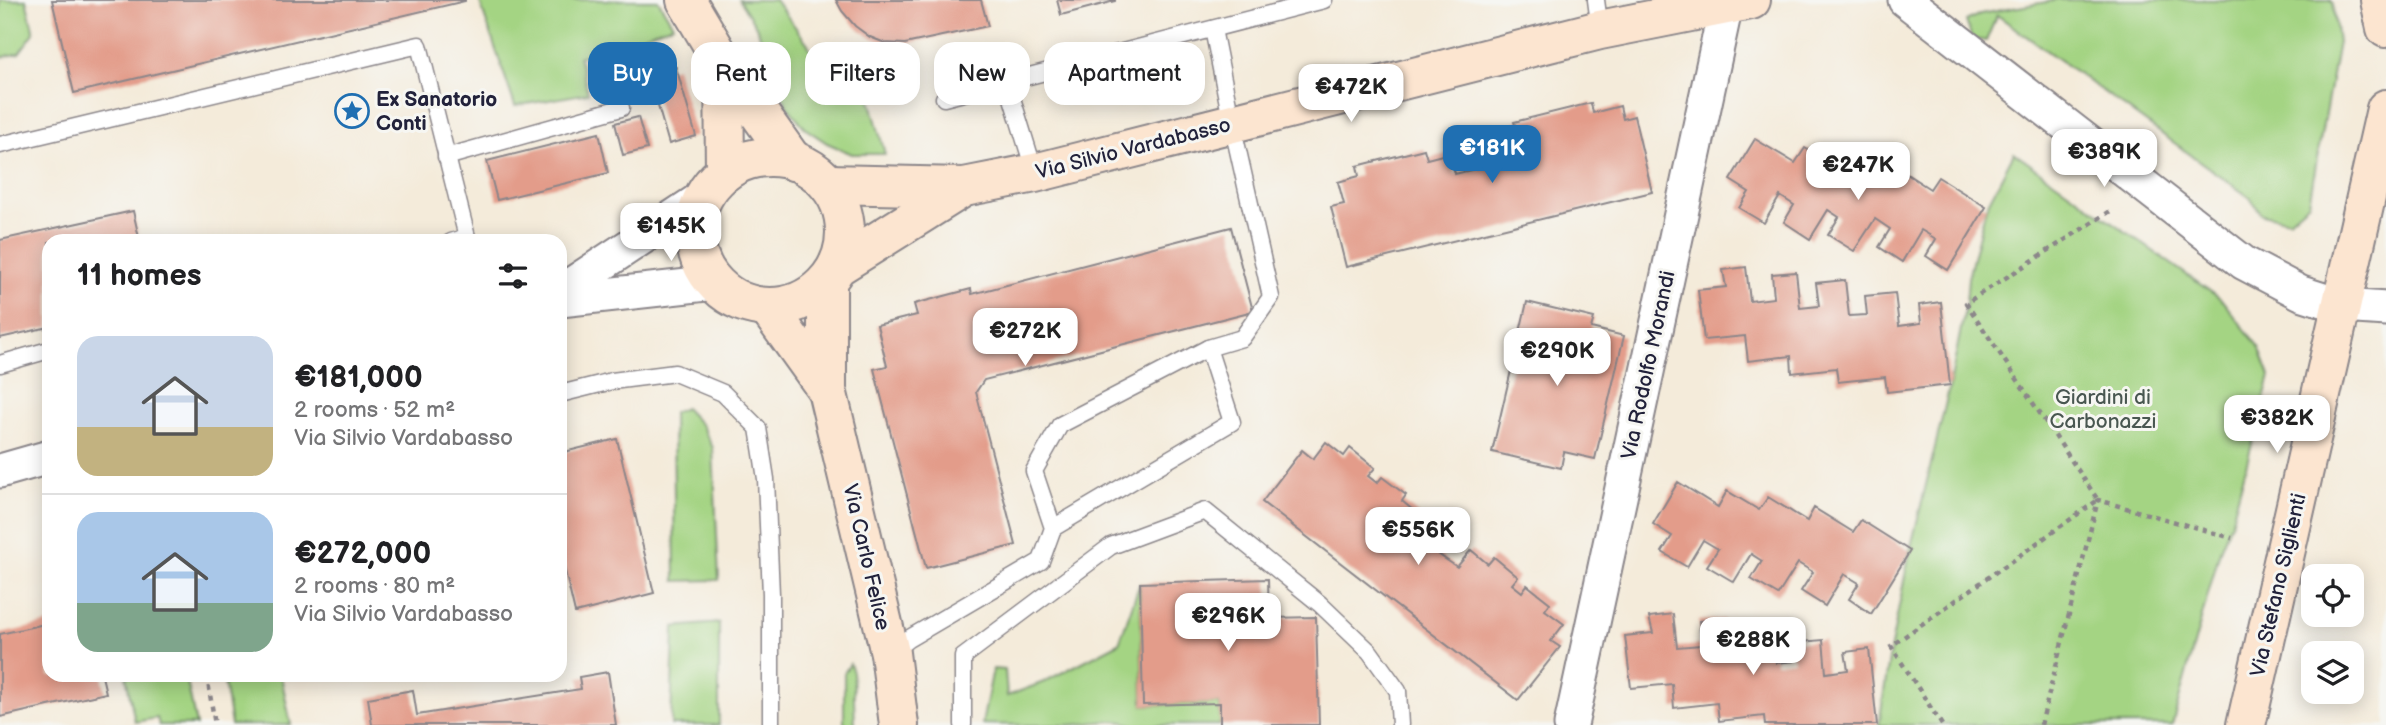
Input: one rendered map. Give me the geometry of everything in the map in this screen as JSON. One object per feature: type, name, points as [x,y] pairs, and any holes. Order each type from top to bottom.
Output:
[{"type":"main road","points":[[686,0],[711,42]]},
{"type":"main road","points":[[2380,0],[2386,28]]},
{"type":"main road","name":"Via Silvio Vardabasso","points":[[828,184],[964,187],[1035,173],[1232,124],[1598,15],[1739,2]]},
{"type":"main road","points":[[715,184],[721,105]]},
{"type":"main road","points":[[753,105],[793,161]]},
{"type":"main road","name":"Via Stefano Siglienti","points":[[2246,725],[2342,306],[2376,187],[2386,109]]},
{"type":"main road","points":[[770,157],[793,161],[813,170],[828,184],[840,203],[845,224],[845,245],[832,274],[810,296],[790,305],[768,308],[749,304],[730,296],[715,283],[702,263],[696,241],[696,218],[715,184],[746,161],[770,157]]},
{"type":"main road","name":"Via Silvio Vardabasso","points":[[832,274],[964,187]]},
{"type":"main road","name":"Via Carlo Felice","points":[[832,274],[827,390],[890,653],[900,725]]},
{"type":"main road","name":"Via Carlo Felice","points":[[768,308],[827,390]]},
{"type":"street","points":[[1905,0],[2244,263],[2301,293],[2342,306],[2386,309]]},
{"type":"street","name":"Via Rodolfo Morandi","points":[[1571,725],[1739,2]]},
{"type":"street","points":[[567,287],[715,184]]},
{"type":"street","points":[[567,299],[715,283]]},
{"type":"street","points":[[0,471],[42,459]]},
{"type":"lane","points":[[1030,76],[1324,0]]},
{"type":"lane","points":[[890,653],[908,639],[1041,561],[1053,528],[1034,471],[1060,425],[1208,348],[1242,338],[1271,297],[1213,29]]},
{"type":"lane","points":[[0,145],[419,44],[466,234]]},
{"type":"lane","points":[[1014,105],[1035,173]]},
{"type":"lane","points":[[446,157],[621,108]]},
{"type":"lane","points":[[1053,528],[1233,422],[1208,348]]},
{"type":"lane","points":[[0,363],[42,352]]},
{"type":"lane","points":[[567,392],[612,382],[675,373],[723,393],[758,428],[766,479],[771,594],[771,725]]},
{"type":"lane","points":[[963,725],[963,657],[1111,546],[1205,510],[1320,604],[1370,652],[1398,691],[1400,725]]},
{"type":"path","points":[[2112,210],[1966,303],[2098,500],[2232,538]]},
{"type":"path","points":[[1942,725],[1891,646],[2098,500]]},
{"type":"path","points":[[2040,725],[2098,500]]},
{"type":"path","points":[[207,682],[215,725]]},
{"type":"green space","points":[[0,0],[26,0],[34,33],[19,53],[0,58]]},
{"type":"green space","points":[[479,0],[658,0],[673,25],[623,42],[588,42],[588,54],[579,57],[588,93],[515,106]]},
{"type":"green space","points":[[739,0],[775,0],[806,42],[805,105],[872,105],[885,154],[852,154],[827,143],[806,129],[787,105],[791,105],[791,42],[762,42],[756,26]]},
{"type":"green space","points":[[2057,0],[2330,0],[2333,4],[2338,42],[2309,203],[2289,220],[2262,214],[2249,197],[1997,15],[1986,41],[1972,39],[1966,21],[1980,14]]},
{"type":"green space","name":"Giardini di Carbonazzi","points":[[2014,153],[2221,299],[2259,347],[2270,376],[2231,523],[2221,547],[2172,725],[1879,725],[1891,646],[1910,551],[1950,385],[1966,303],[1968,278],[1986,207]]},
{"type":"green space","points":[[685,408],[702,426],[713,448],[719,580],[675,581],[673,413]]},
{"type":"green space","points":[[1140,583],[1143,705],[1220,703],[1220,725],[1134,725],[1110,721],[1070,725],[982,724],[993,669],[1005,670],[1007,696],[1044,682],[1119,643]]},
{"type":"green space","points":[[719,623],[719,725],[671,725],[674,627]]},
{"type":"green space","points":[[850,664],[853,672],[855,725],[844,725],[844,673]]},
{"type":"green space","points":[[127,682],[187,682],[196,725],[159,725],[157,718],[135,722]]},
{"type":"green space","points":[[224,682],[282,682],[291,725],[231,725]]},
{"type":"building","points":[[52,0],[465,0],[465,1],[74,93]]},
{"type":"building","points":[[836,0],[981,0],[988,26],[914,42],[882,42],[855,26]]},
{"type":"building","points":[[1057,0],[1115,0],[1115,1],[1061,15]]},
{"type":"building","points":[[677,70],[696,136],[669,144],[658,105],[677,105]]},
{"type":"building","points":[[1591,103],[1593,113],[1620,106],[1623,119],[1634,116],[1652,192],[1346,267],[1331,207],[1344,204],[1338,182],[1359,176],[1357,166],[1424,149],[1427,159],[1450,153],[1455,174],[1501,163],[1496,140],[1518,134],[1514,122]]},
{"type":"building","points":[[638,117],[647,149],[623,155],[615,123]]},
{"type":"building","points":[[599,133],[608,173],[497,200],[487,161]]},
{"type":"building","points":[[1755,139],[1795,163],[1805,148],[1836,167],[1845,153],[1884,177],[1891,164],[1930,189],[1938,177],[1986,207],[1948,270],[1926,256],[1936,239],[1921,230],[1902,262],[1879,247],[1890,229],[1875,219],[1854,251],[1828,235],[1839,217],[1828,210],[1810,239],[1784,222],[1794,205],[1780,196],[1764,223],[1739,208],[1749,192],[1730,180]]},
{"type":"building","points":[[133,211],[138,234],[42,234],[42,329],[0,338],[0,240]]},
{"type":"building","points":[[1231,227],[1253,311],[984,380],[976,392],[1016,545],[926,568],[874,369],[887,366],[877,325],[917,315],[914,304],[971,289],[972,294]]},
{"type":"building","points":[[1746,267],[1750,301],[1774,298],[1772,274],[1796,272],[1800,308],[1819,306],[1816,283],[1845,280],[1849,316],[1867,315],[1865,296],[1895,293],[1899,326],[1921,323],[1919,305],[1941,302],[1950,385],[1887,392],[1885,377],[1838,382],[1836,368],[1792,373],[1791,356],[1748,361],[1745,336],[1704,340],[1698,290],[1726,287],[1723,270]]},
{"type":"building","points":[[1527,302],[1594,318],[1591,328],[1624,336],[1595,459],[1564,452],[1561,468],[1492,452]]},
{"type":"building","points":[[617,439],[654,593],[575,613],[567,579],[567,451]]},
{"type":"building","points":[[1326,442],[1344,456],[1350,448],[1375,468],[1368,476],[1377,483],[1382,477],[1406,495],[1402,501],[1420,516],[1408,532],[1445,559],[1457,567],[1471,550],[1488,564],[1494,557],[1518,577],[1512,584],[1522,592],[1527,585],[1550,603],[1545,610],[1564,624],[1551,641],[1560,647],[1518,700],[1262,502],[1302,450],[1313,459]]},
{"type":"building","points":[[1678,482],[1718,507],[1727,491],[1759,510],[1768,497],[1807,521],[1814,508],[1853,532],[1861,520],[1910,551],[1871,614],[1849,599],[1859,583],[1844,574],[1825,606],[1801,591],[1813,572],[1798,563],[1778,595],[1751,579],[1762,561],[1751,554],[1734,582],[1707,566],[1718,549],[1703,540],[1687,567],[1662,552],[1672,536],[1653,524]]},
{"type":"building","points":[[1268,579],[1269,618],[1316,617],[1319,725],[1220,725],[1220,703],[1143,705],[1140,583]]},
{"type":"building","points":[[1673,614],[1677,647],[1701,645],[1699,621],[1724,619],[1727,655],[1745,653],[1743,630],[1772,627],[1776,663],[1794,661],[1791,643],[1823,640],[1826,673],[1848,670],[1845,652],[1869,649],[1877,725],[1765,725],[1764,716],[1719,721],[1717,703],[1674,708],[1672,684],[1631,688],[1625,636],[1653,633],[1649,617]]},
{"type":"building","points":[[42,625],[42,682],[103,682],[106,693],[0,717],[0,634]]},
{"type":"building","points":[[608,672],[616,725],[372,725],[368,698],[413,690],[417,715],[581,689],[579,677]]},
{"type":"place","name":"Ex Sanatorio Conti","points":[[352,111]]}]
